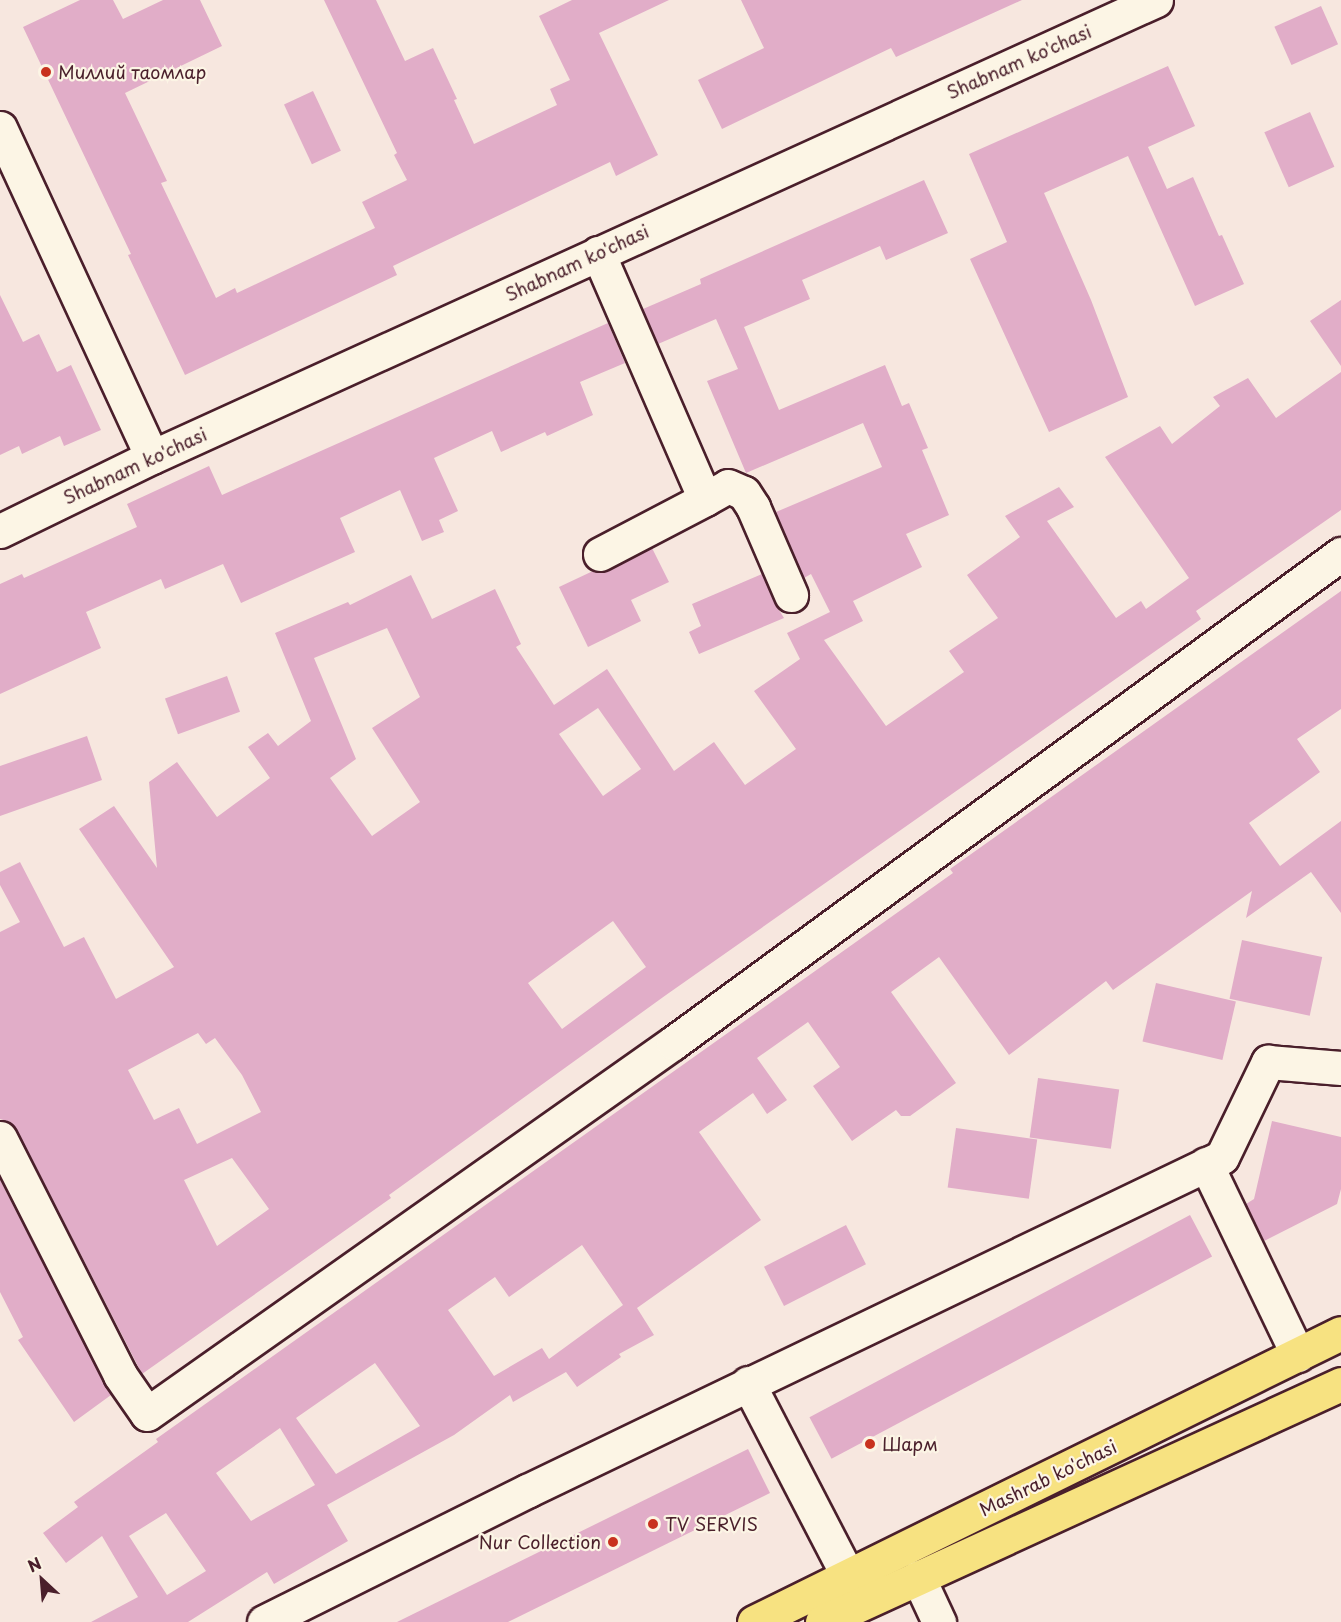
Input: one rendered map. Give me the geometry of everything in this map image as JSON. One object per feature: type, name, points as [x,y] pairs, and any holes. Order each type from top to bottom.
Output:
[{"type":"main road","name":"Mashrab ko'chasi","points":[[754,1622],[1341,1333]]},
{"type":"main road","name":"Mashrab ko'chasi","points":[[822,1622],[1341,1384]]},
{"type":"street","name":"Shabnam ko'chasi","points":[[0,531],[152,457],[1156,0]]},
{"type":"street","points":[[0,128],[152,457]]},
{"type":"street","points":[[598,253],[705,499]]},
{"type":"street","points":[[600,554],[728,486],[744,493],[753,507],[791,595]]},
{"type":"street","points":[[0,1138],[140,1417],[673,1043],[1341,555]]},
{"type":"street","points":[[264,1622],[304,1613],[748,1383],[1222,1157],[1268,1062],[1341,1068]]},
{"type":"street","points":[[1206,1164],[1298,1355]]},
{"type":"street","points":[[748,1383],[848,1576]]},
{"type":"street","points":[[918,1576],[939,1622]]},
{"type":"building","points":[[80,0],[113,0],[123,19],[163,0],[200,0],[222,46],[125,93],[167,181],[161,183],[216,298],[235,288],[237,293],[375,228],[362,202],[407,180],[394,155],[397,153],[324,0],[376,0],[405,61],[433,48],[457,99],[454,100],[474,144],[557,105],[550,89],[570,80],[539,16],[572,0],[669,0],[599,33],[658,155],[616,176],[610,162],[393,266],[397,275],[185,375],[128,255],[131,254],[23,27]]},
{"type":"building","points":[[741,0],[1022,0],[896,57],[891,48],[722,129],[698,80],[764,48]]},
{"type":"building","points":[[1321,6],[1338,44],[1291,65],[1274,27]]},
{"type":"building","points":[[1168,66],[1195,126],[1148,147],[1167,189],[1193,177],[1219,236],[1222,235],[1244,284],[1195,306],[1128,156],[1044,193],[1091,300],[1128,397],[1049,432],[970,259],[1007,242],[969,154]]},
{"type":"building","points":[[313,91],[341,151],[312,164],[284,105]]},
{"type":"building","points":[[1310,112],[1334,167],[1289,187],[1264,132]]},
{"type":"building","points":[[924,180],[948,233],[886,260],[880,246],[802,280],[810,299],[744,327],[779,410],[885,365],[902,406],[909,403],[928,448],[922,450],[949,515],[906,534],[922,567],[853,601],[863,621],[824,640],[886,726],[964,672],[949,651],[998,618],[967,575],[1020,537],[1005,516],[1059,487],[1074,507],[1047,521],[1116,618],[1141,601],[1146,609],[1189,578],[1105,457],[1160,426],[1172,444],[1220,406],[1213,397],[1248,378],[1276,418],[1341,372],[1341,510],[1196,611],[1201,619],[666,995],[389,1195],[391,1198],[142,1374],[17,1130],[10,1122],[0,1119],[0,932],[20,922],[0,885],[0,872],[20,862],[64,947],[84,937],[116,999],[174,967],[79,829],[114,806],[157,868],[149,782],[177,762],[217,817],[270,778],[248,747],[268,733],[278,746],[311,721],[275,633],[348,602],[350,605],[411,575],[432,619],[495,589],[521,644],[516,647],[554,705],[607,669],[674,771],[714,742],[745,785],[796,749],[754,691],[800,659],[787,633],[830,612],[811,574],[804,578],[776,512],[882,467],[863,423],[746,473],[707,381],[738,369],[716,319],[658,344],[643,309],[701,284],[700,279]],"holes":[[[387,628],[420,697],[372,728],[420,802],[372,836],[330,778],[356,759],[314,658]],[[598,708],[641,769],[603,796],[559,734]],[[613,921],[646,967],[562,1029],[528,983]],[[198,1033],[206,1044],[215,1038],[242,1075],[261,1112],[197,1144],[179,1108],[154,1120],[128,1070]],[[232,1158],[269,1209],[217,1246],[184,1180]]]},
{"type":"building","points":[[0,295],[23,342],[39,334],[57,372],[71,365],[101,430],[64,446],[60,436],[22,454],[19,446],[0,455]]},
{"type":"building","points":[[1341,300],[1341,366],[1310,321]]},
{"type":"building","points":[[608,323],[625,363],[580,382],[593,415],[547,436],[545,432],[501,452],[492,431],[434,458],[458,511],[439,520],[444,532],[422,541],[400,490],[340,518],[355,552],[241,603],[223,564],[165,589],[161,579],[86,612],[101,648],[0,694],[0,584],[22,574],[24,578],[137,527],[127,504],[209,466],[222,495]]},
{"type":"building","points":[[652,548],[669,582],[631,600],[641,621],[588,647],[559,587],[593,571],[609,571]]},
{"type":"building","points":[[762,574],[784,618],[699,654],[689,632],[701,626],[692,604]]},
{"type":"building","points":[[1341,591],[1341,709],[1297,739],[1320,772],[1249,823],[1280,866],[1341,821],[1341,913],[1311,872],[1246,918],[1252,891],[1113,990],[1106,981],[1009,1055],[939,957],[891,992],[956,1083],[910,1116],[901,1116],[896,1110],[852,1141],[813,1086],[840,1067],[808,1022],[757,1058],[787,1100],[767,1114],[753,1093],[699,1132],[761,1220],[637,1308],[654,1335],[619,1354],[621,1357],[577,1387],[566,1372],[513,1402],[510,1395],[454,1435],[327,1505],[348,1541],[274,1584],[267,1572],[188,1622],[91,1622],[138,1597],[102,1536],[66,1563],[43,1533],[78,1507],[74,1502],[158,1442],[156,1439],[953,873],[950,869]],"holes":[[[582,1245],[623,1305],[549,1359],[542,1348],[494,1376],[448,1310],[495,1277],[509,1297]],[[375,1363],[420,1426],[336,1474],[296,1418]],[[280,1428],[315,1485],[251,1521],[216,1473]],[[166,1513],[206,1571],[167,1595],[129,1536]]]},
{"type":"building","points":[[227,676],[240,712],[178,734],[165,699]]},
{"type":"building","points":[[87,736],[102,780],[0,816],[0,766]]},
{"type":"building","points":[[1242,940],[1322,957],[1310,1016],[1230,999]]},
{"type":"building","points":[[1156,983],[1236,1001],[1222,1060],[1143,1041]]},
{"type":"building","points":[[1038,1078],[1119,1089],[1111,1149],[1030,1137]]},
{"type":"building","points":[[1272,1121],[1341,1137],[1341,1189],[1337,1204],[1264,1241],[1246,1204],[1254,1199]]},
{"type":"building","points":[[956,1128],[1037,1139],[1029,1199],[948,1187]]},
{"type":"building","points":[[0,1180],[111,1395],[74,1422],[18,1340],[23,1337],[0,1292]]},
{"type":"building","points":[[1190,1215],[1212,1256],[832,1459],[809,1417]]},
{"type":"building","points":[[846,1225],[866,1264],[784,1306],[764,1267]]},
{"type":"building","points":[[748,1449],[770,1493],[508,1622],[397,1622]]},
{"type":"place","name":"Миллий таомлар","points":[[46,72]]},
{"type":"place","name":"Шарм","points":[[870,1444]]},
{"type":"place","name":"TV SERVIS","points":[[653,1524]]},
{"type":"place","name":"Nur Collection","points":[[613,1542]]}]
